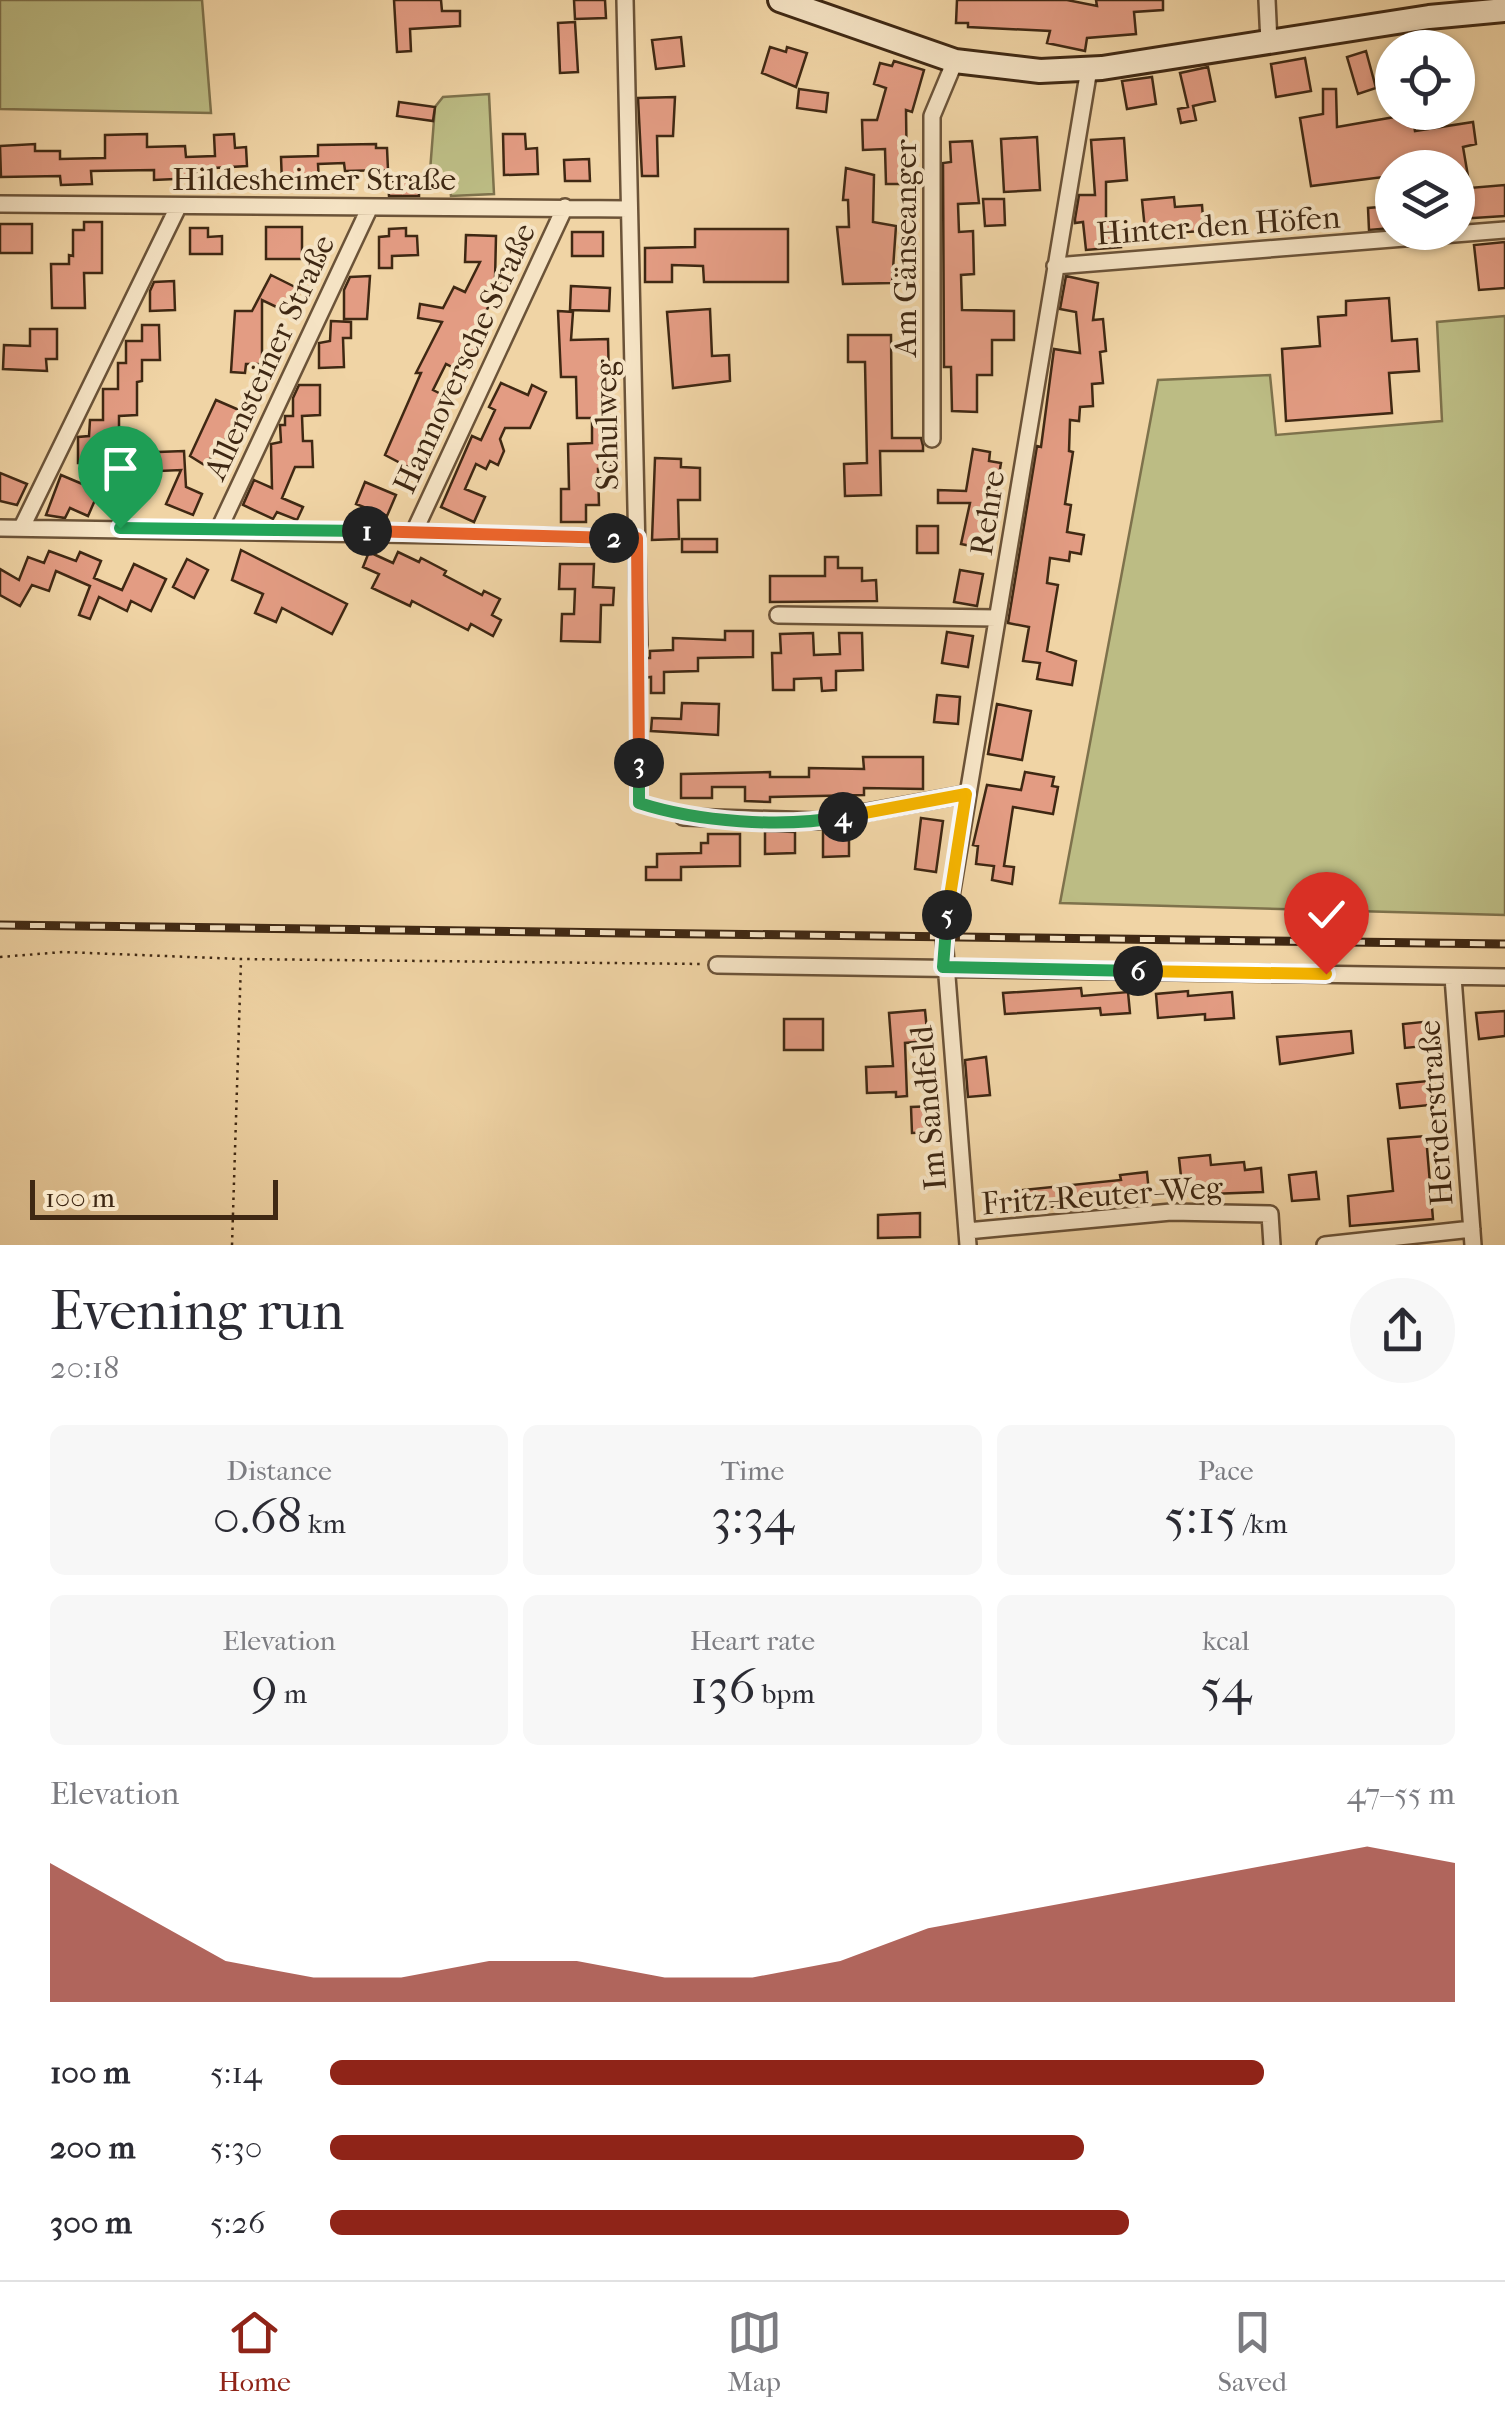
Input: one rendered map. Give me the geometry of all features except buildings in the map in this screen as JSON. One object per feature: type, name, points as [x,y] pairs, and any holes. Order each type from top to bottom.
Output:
[{"type":"main road","points":[[780,0],[955,61],[1014,70],[1089,69],[1505,10]]},
{"type":"street","name":"Schulweg","points":[[625,0],[639,645]]},
{"type":"street","points":[[1267,0],[1268,43]]},
{"type":"street","name":"Am Gänseanger","points":[[932,439],[932,116],[955,61]]},
{"type":"street","name":"Rehre","points":[[943,967],[966,794],[1089,69]]},
{"type":"street","name":"Hildesheimer Straße","points":[[0,204],[628,209]]},
{"type":"street","points":[[22,528],[178,207]]},
{"type":"street","name":"Hannoversche Straße","points":[[414,532],[565,207]]},
{"type":"street","name":"Allensteiner Straße","points":[[219,529],[369,209]]},
{"type":"street","name":"Hinter den Höfen","points":[[1056,266],[1505,230]]},
{"type":"street","points":[[0,528],[637,538]]},
{"type":"street","points":[[778,615],[997,618]]},
{"type":"street","points":[[683,817],[818,821],[966,794]]},
{"type":"street","points":[[717,964],[1505,977]]},
{"type":"street","name":"Im Sandfeld","points":[[943,967],[967,1238]]},
{"type":"street","name":"Herderstraße","points":[[1453,977],[1472,1237]]},
{"type":"street","name":"Fritz-Reuter-Weg","points":[[967,1238],[1171,1212],[1270,1214],[1272,1245]]},
{"type":"street","points":[[1325,1245],[1472,1237]]},
{"type":"path","points":[[639,645],[639,803],[683,817]]},
{"type":"path","points":[[0,957],[64,952],[241,959],[717,964]]},
{"type":"path","points":[[232,1245],[241,959]]},
{"type":"green space","points":[[0,0],[202,0],[211,113],[0,109]]},
{"type":"green space","points":[[489,94],[494,194],[451,196],[450,185],[429,184],[435,107],[443,97]]},
{"type":"green space","points":[[1505,316],[1505,915],[1060,903],[1158,380],[1270,375],[1276,435],[1442,421],[1437,322]]},
{"type":"railway","points":[[0,925],[1505,944]]},
{"type":"route","points":[[120,528],[637,538],[639,803],[683,817],[818,821],[966,794],[943,967],[1326,974]]}]
